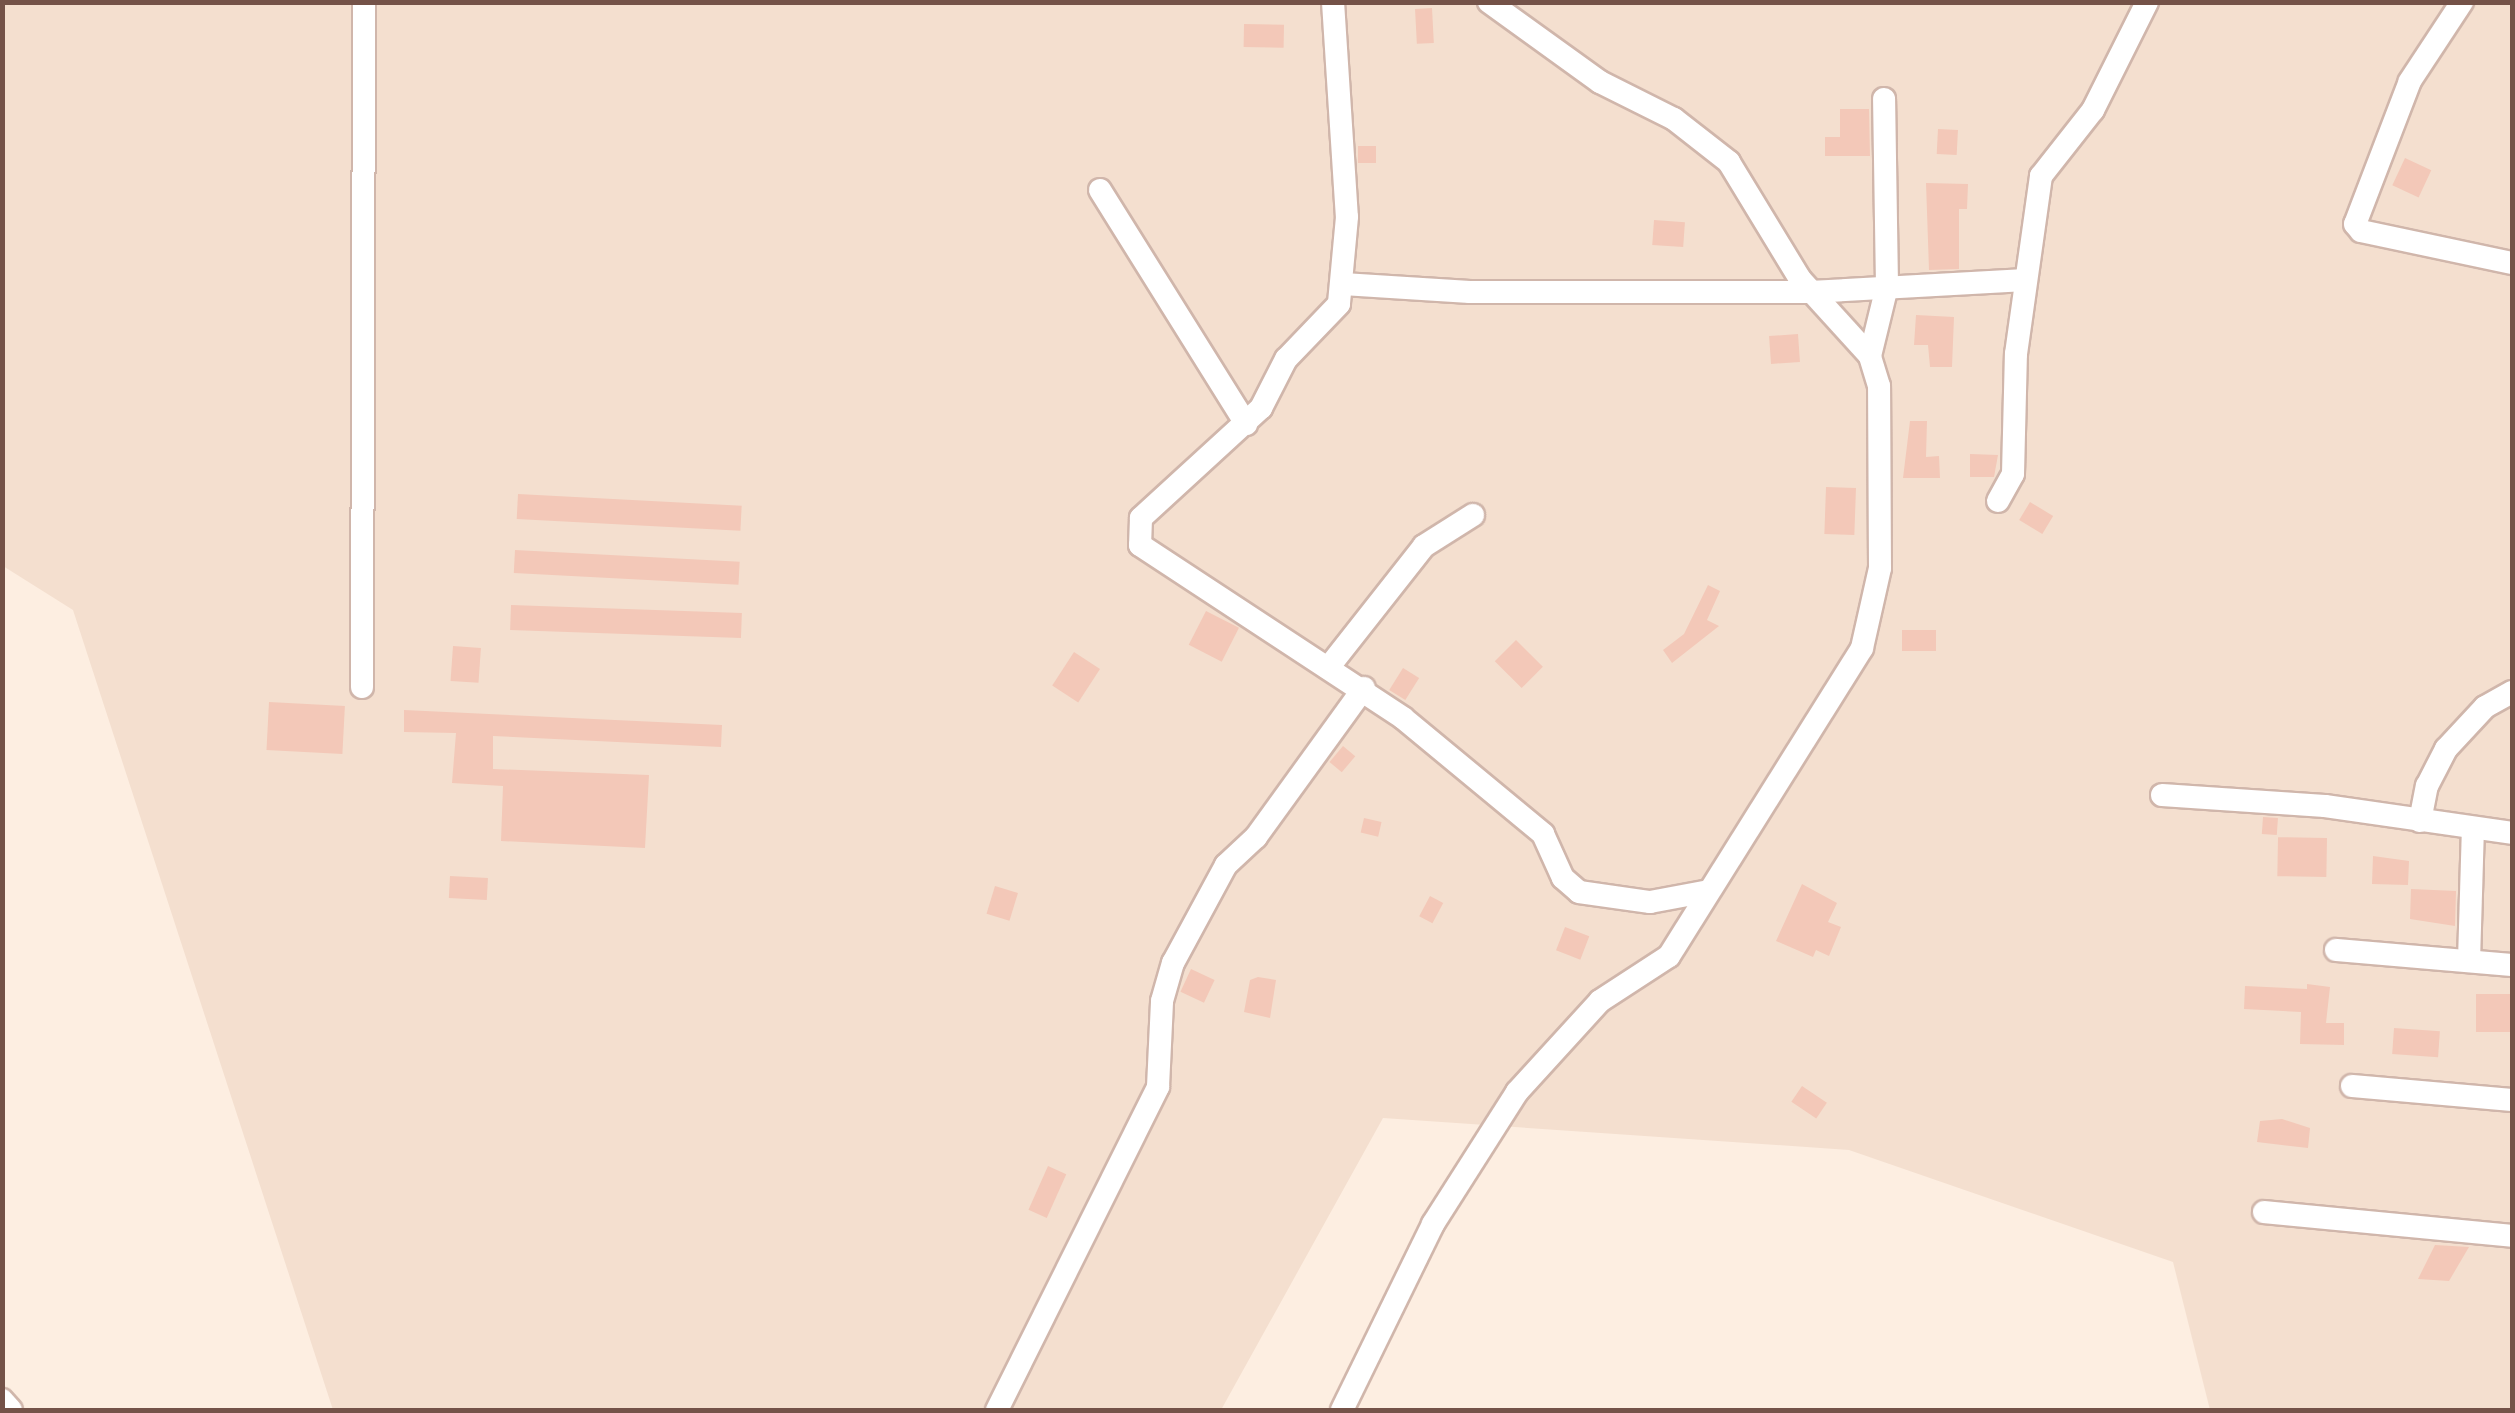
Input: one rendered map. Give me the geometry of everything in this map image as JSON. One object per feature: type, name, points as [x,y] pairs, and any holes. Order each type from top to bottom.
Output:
[{"type":"street","points":[[362,687],[364,2]]},
{"type":"street","points":[[1332,2],[1347,217],[1340,304],[1286,359],[1246,424],[1140,518],[1135,535],[1150,553],[1364,688],[1543,834],[1563,878],[1579,892],[1650,902],[1709,891]]},
{"type":"street","points":[[1342,1410],[1433,1224],[1507,1106],[1600,1001],[1669,956],[1862,648],[1880,568],[1879,386],[1870,356],[1810,292],[1729,162],[1674,118],[1600,82],[1489,2]]},
{"type":"street","points":[[1998,501],[2013,474],[2016,354],[2041,176],[2093,110],[2148,2]]},
{"type":"street","points":[[2462,2],[2410,81],[2355,224],[2361,231],[2512,263]]},
{"type":"street","points":[[1870,356],[1887,286],[1884,99]]},
{"type":"street","points":[[1100,190],[1161,297],[1246,424]]},
{"type":"street","points":[[1343,284],[1470,292],[1810,292],[2026,280]]},
{"type":"street","points":[[1328,668],[1424,546],[1472,515]]},
{"type":"street","points":[[997,1410],[1158,1087],[1162,1001],[1173,962],[1226,864],[1256,838],[1364,688]]},
{"type":"street","points":[[2420,821],[2427,786],[2446,748],[2485,707],[2512,692]]},
{"type":"street","points":[[2162,794],[2326,806],[2512,833]]},
{"type":"street","points":[[2469,961],[2473,829]]},
{"type":"street","points":[[2336,950],[2512,965]]},
{"type":"street","points":[[2352,1086],[2512,1100]]},
{"type":"street","points":[[2264,1212],[2512,1236]]},
{"type":"street","points":[[2,1400],[11,1410]]},
{"type":"shaded area","points":[[2,3],[2512,3],[2512,1410],[2210,1410],[2173,1262],[1849,1150],[1383,1118],[1221,1410],[333,1410],[73,610],[3,566]]},
{"type":"building","points":[[1432,8],[1434,43],[1417,44],[1415,9]]},
{"type":"building","points":[[1244,24],[1284,25],[1284,48],[1244,47]]},
{"type":"building","points":[[1840,109],[1869,109],[1870,156],[1825,156],[1825,137],[1840,137]]},
{"type":"building","points":[[1938,129],[1958,130],[1957,155],[1937,154]]},
{"type":"building","points":[[1358,146],[1376,146],[1376,163],[1358,163]]},
{"type":"building","points":[[2405,158],[2431,170],[2419,197],[2392,185]]},
{"type":"building","points":[[1926,183],[1968,184],[1967,209],[1959,209],[1959,269],[1929,270]]},
{"type":"building","points":[[1654,220],[1685,222],[1683,247],[1652,245]]},
{"type":"building","points":[[1916,315],[1954,317],[1952,367],[1930,367],[1928,345],[1914,345]]},
{"type":"building","points":[[1798,334],[1800,362],[1771,364],[1769,336]]},
{"type":"building","points":[[1910,421],[1927,421],[1926,457],[1939,456],[1940,478],[1903,478]]},
{"type":"building","points":[[1970,454],[1998,455],[1994,477],[1970,477]]},
{"type":"building","points":[[1826,487],[1856,488],[1854,535],[1824,534]]},
{"type":"building","points":[[518,494],[742,506],[740,531],[517,519]]},
{"type":"building","points":[[2030,502],[2053,516],[2042,534],[2019,520]]},
{"type":"building","points":[[515,550],[740,562],[738,585],[514,573]]},
{"type":"building","points":[[1708,585],[1720,591],[1707,620],[1719,626],[1672,663],[1663,650],[1684,634]]},
{"type":"building","points":[[511,605],[742,613],[741,638],[510,630]]},
{"type":"building","points":[[1206,611],[1239,628],[1222,662],[1189,645]]},
{"type":"building","points":[[1902,630],[1936,630],[1936,651],[1902,651]]},
{"type":"building","points":[[1516,640],[1543,667],[1522,688],[1495,661]]},
{"type":"building","points":[[453,646],[481,648],[478,683],[451,681]]},
{"type":"building","points":[[1074,652],[1100,669],[1078,702],[1052,686]]},
{"type":"building","points":[[1403,668],[1419,678],[1405,700],[1389,690]]},
{"type":"building","points":[[269,702],[345,706],[342,754],[266,750]]},
{"type":"building","points":[[404,710],[722,725],[721,747],[493,736],[493,769],[649,775],[645,848],[501,841],[503,786],[452,783],[456,733],[404,732]]},
{"type":"building","points":[[1343,746],[1355,756],[1342,772],[1330,762]]},
{"type":"building","points":[[2263,817],[2278,818],[2277,835],[2262,834]]},
{"type":"building","points":[[1364,818],[1382,822],[1378,837],[1361,833]]},
{"type":"building","points":[[2278,837],[2327,838],[2326,877],[2277,876]]},
{"type":"building","points":[[2373,856],[2409,861],[2408,885],[2372,884]]},
{"type":"building","points":[[450,876],[488,878],[487,900],[449,898]]},
{"type":"building","points":[[1802,884],[1837,903],[1828,922],[1841,927],[1829,956],[1816,950],[1813,957],[1776,941]]},
{"type":"building","points":[[995,886],[1018,893],[1009,921],[987,914]]},
{"type":"building","points":[[2411,889],[2456,891],[2455,926],[2410,919]]},
{"type":"building","points":[[1430,896],[1443,903],[1432,923],[1419,916]]},
{"type":"building","points":[[1565,927],[1589,936],[1580,960],[1556,950]]},
{"type":"building","points":[[1191,969],[1215,980],[1204,1003],[1180,992]]},
{"type":"building","points":[[1250,980],[1276,980],[1270,1018],[1244,1012]]},
{"type":"building","points":[[2307,984],[2330,987],[2326,1023],[2344,1023],[2344,1045],[2300,1044],[2301,1012],[2244,1009],[2245,986],[2307,989]]},
{"type":"building","points":[[2476,994],[2512,994],[2512,1032],[2476,1032]]},
{"type":"building","points":[[2394,1028],[2440,1031],[2438,1057],[2392,1054]]},
{"type":"building","points":[[1802,1086],[1827,1103],[1816,1119],[1791,1102]]},
{"type":"building","points":[[2282,1119],[2310,1128],[2308,1148],[2257,1142],[2260,1121]]},
{"type":"building","points":[[1048,1166],[1066,1174],[1047,1218],[1028,1210]]},
{"type":"building","points":[[2435,1245],[2469,1247],[2449,1281],[2418,1279]]}]
